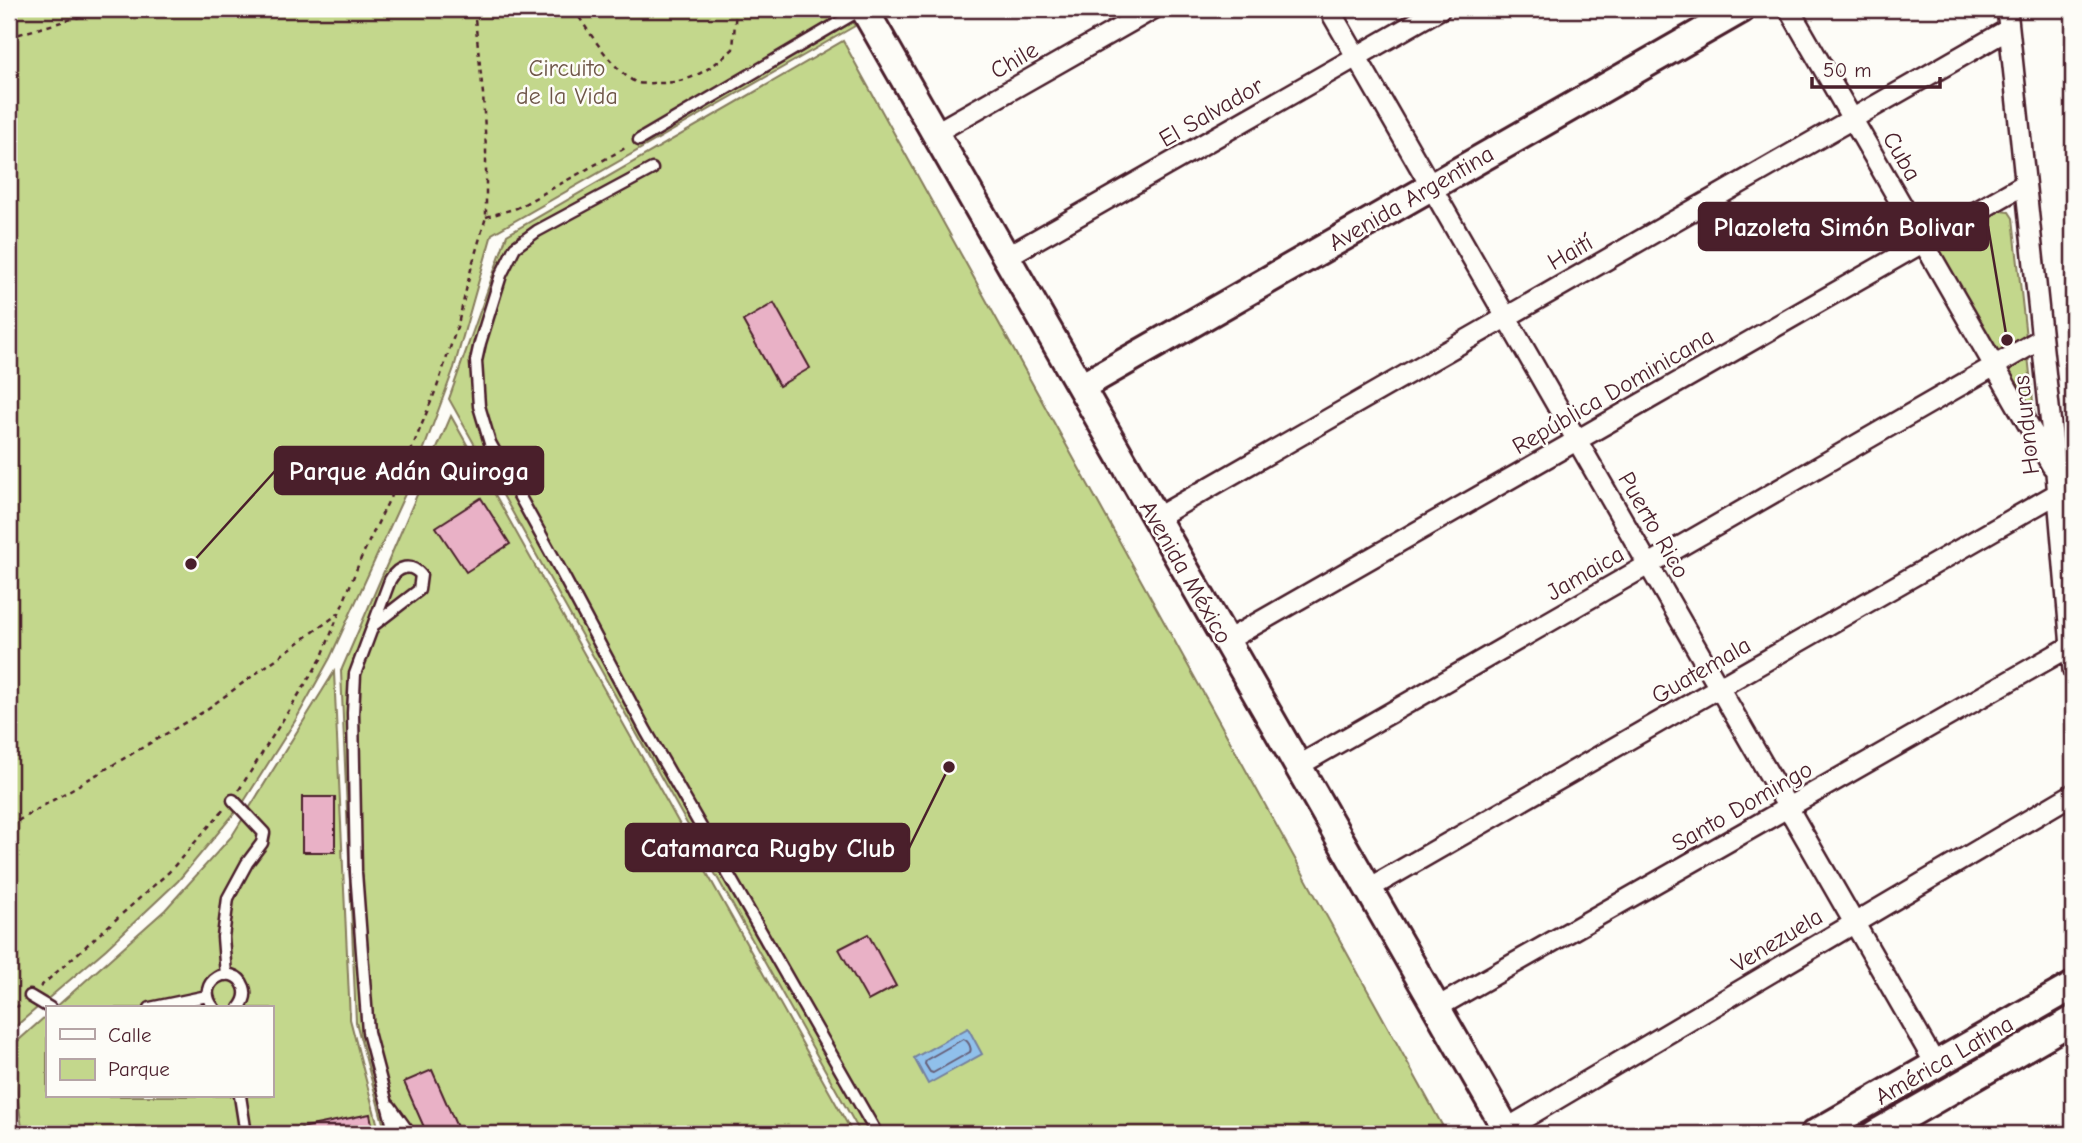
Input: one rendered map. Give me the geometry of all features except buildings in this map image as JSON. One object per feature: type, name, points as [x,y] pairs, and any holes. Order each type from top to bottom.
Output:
[{"type":"main road","name":"Avenida México","points":[[864,9],[1507,1132]]},
{"type":"main road","name":"Avenida Argentina","points":[[1081,387],[1742,9]]},
{"type":"main road","name":"América Latina","points":[[1814,1134],[2073,986]]},
{"type":"main road","name":"América Latina","points":[[1875,1134],[2073,1020]]},
{"type":"street","name":"Chile","points":[[935,133],[1153,9]]},
{"type":"street","name":"Puerto Rico","points":[[1329,9],[1936,1065]]},
{"type":"street","name":"El Salvador","points":[[1006,257],[1440,9]]},
{"type":"street","name":"Cuba","points":[[1789,9],[2056,473]]},
{"type":"street","name":"Honduras","points":[[2007,9],[2058,493],[2073,670]]},
{"type":"street","name":"Haití","points":[[1156,518],[2009,29]]},
{"type":"street","name":"República Dominicana","points":[[1226,641],[2025,184]]},
{"type":"street","name":"Jamaica","points":[[1298,766],[2041,339]]},
{"type":"street","name":"Guatemala","points":[[1368,889],[2058,493]]},
{"type":"street","name":"Santo Domingo","points":[[1436,1008],[2071,646]]},
{"type":"street","name":"Venezuela","points":[[1507,1132],[2073,794]]},
{"type":"lane","points":[[639,140],[864,9]]},
{"type":"lane","points":[[652,169],[537,231],[515,247],[501,275],[480,343],[476,361],[479,406],[489,443],[646,731],[877,1134]]},
{"type":"lane","points":[[375,624],[419,590],[421,575],[417,570],[409,567],[394,573],[390,580],[355,674],[353,713],[356,859],[368,1032],[395,1134]]},
{"type":"lane","points":[[226,975],[223,937],[228,898],[247,863],[262,843],[264,833],[233,800]]},
{"type":"lane","points":[[213,1006],[207,996],[210,984],[226,975],[239,979],[245,990],[244,1003],[241,1006]]},
{"type":"lane","points":[[30,996],[47,1006]]},
{"type":"lane","points":[[160,1006],[207,996]]},
{"type":"lane","points":[[240,1098],[246,1134]]},
{"type":"lane","points":[[386,1100],[410,1134]]},
{"type":"path","points":[[9,37],[107,9]]},
{"type":"path","points":[[9,1014],[169,872],[233,800],[321,659],[361,558],[402,473],[437,387],[458,324],[486,217],[483,94],[474,9]]},
{"type":"path","points":[[575,9],[589,34],[616,66],[637,83],[668,83],[694,77],[713,67],[733,49],[736,9]]},
{"type":"path","points":[[486,217],[517,208],[639,140]]},
{"type":"path","points":[[9,826],[203,712],[339,614]]},
{"type":"green space","name":"Circuito de la Vida","points":[[9,9],[845,9],[855,26],[492,234],[454,368],[416,470],[330,658],[295,721],[243,803],[178,881],[106,949],[9,1032]]},
{"type":"green space","points":[[843,41],[1447,1134],[861,1134],[449,399],[507,235]]},
{"type":"green space","points":[[1993,210],[2009,212],[2013,218],[2035,420],[1942,259],[1939,249],[1942,240]]},
{"type":"green space","points":[[451,416],[853,1134],[386,1134],[356,1022],[341,671]]},
{"type":"green space","points":[[334,672],[350,1019],[380,1134],[23,1134],[10,1048],[46,1016],[46,1098],[273,1098],[273,1006],[57,1006],[165,910],[232,836]]},
{"type":"green space","points":[[1929,1078],[1935,1089],[1854,1134],[1832,1134]]},
{"type":"water","points":[[968,1028],[982,1054],[928,1084],[914,1058]]},
{"type":"place","name":"Plazoleta Simón Bolivar","points":[[2007,340]]},
{"type":"place","name":"Parque Adán Quiroga","points":[[191,564]]},
{"type":"place","name":"Catamarca Rugby Club","points":[[949,767]]}]
